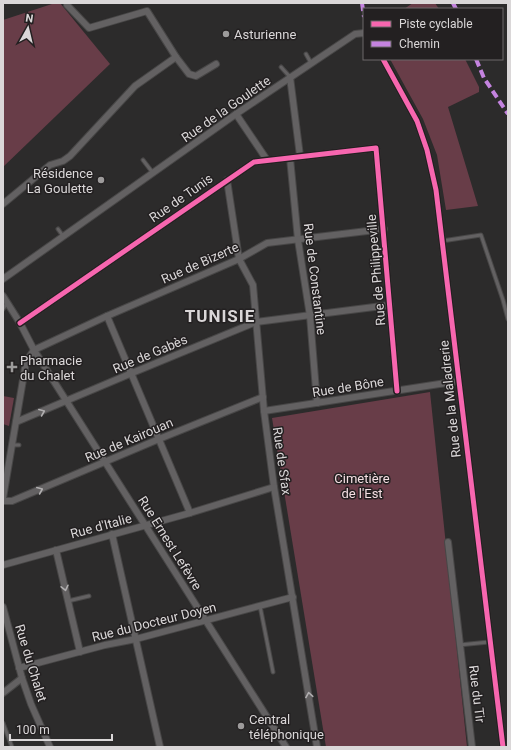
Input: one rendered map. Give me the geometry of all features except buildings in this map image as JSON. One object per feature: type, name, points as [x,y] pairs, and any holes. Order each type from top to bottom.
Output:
[{"type":"street","points":[[67,4],[88,28],[147,11],[176,57],[189,74],[196,76],[216,64]]},
{"type":"street","name":"Rue de la Goulette","points":[[3,279],[290,77],[355,34],[363,33]]},
{"type":"street","points":[[3,204],[50,165],[63,161],[70,156],[136,86],[176,57]]},
{"type":"street","name":"Rue de la Maladrerie","points":[[384,60],[417,121],[427,150],[436,190],[503,747]]},
{"type":"street","points":[[290,77],[300,156]]},
{"type":"street","points":[[236,114],[267,160]]},
{"type":"street","name":"Rue de Tunis","points":[[20,323],[254,162],[376,148]]},
{"type":"street","name":"Rue de Philippeville","points":[[376,148],[397,391]]},
{"type":"street","name":"Rue de Constantine","points":[[290,158],[298,240],[310,316],[318,403]]},
{"type":"street","name":"Rue de Sfax","points":[[227,180],[239,259],[253,285],[264,411],[274,487],[317,747]]},
{"type":"street","name":"Rue de Bizerte","points":[[34,350],[107,316],[239,259],[267,243],[384,229]]},
{"type":"street","points":[[3,296],[8,302],[34,350],[26,362],[16,422],[15,445],[3,494]]},
{"type":"street","name":"Rue de Gabès","points":[[16,422],[256,322],[310,316],[314,313],[390,305]]},
{"type":"street","points":[[107,316],[190,513]]},
{"type":"street","name":"Rue Ernest Lefèvre","points":[[34,350],[286,747]]},
{"type":"street","name":"Rue de Bône","points":[[264,411],[459,381]]},
{"type":"street","name":"Rue de Kairouan","points":[[3,501],[12,501],[159,439],[263,398]]},
{"type":"street","name":"Rue d'Italie","points":[[3,565],[112,534],[146,526],[274,487]]},
{"type":"street","points":[[112,534],[160,747]]},
{"type":"street","name":"Rue du Tir","points":[[448,542],[472,747]]},
{"type":"street","points":[[56,550],[80,652]]},
{"type":"street","name":"Rue du Docteur Doyen","points":[[19,668],[293,598]]},
{"type":"street","name":"Rue du Chalet","points":[[3,607],[22,678],[31,704],[50,747]]},
{"type":"street","points":[[3,693],[22,678]]},
{"type":"lane","points":[[306,54],[312,63]]},
{"type":"lane","points":[[281,67],[290,77]]},
{"type":"lane","points":[[143,160],[153,173]]},
{"type":"lane","points":[[58,230],[63,236]]},
{"type":"lane","points":[[442,241],[481,235],[508,319]]},
{"type":"lane","points":[[3,309],[8,302]]},
{"type":"lane","points":[[68,601],[90,596]]},
{"type":"lane","points":[[260,606],[273,672]]},
{"type":"lane","points":[[459,645],[490,642]]},
{"type":"lane","points":[[3,723],[12,747]]},
{"type":"green space","points":[[55,3],[60,3],[110,64],[3,167],[3,20]]},
{"type":"green space","points":[[413,3],[435,3],[438,8],[406,8]]},
{"type":"green space","points":[[391,60],[466,60],[479,87],[479,92],[448,107],[478,206],[446,210],[437,155],[423,119]]},
{"type":"green space","name":"Cimetière de l'Est","points":[[430,392],[467,747],[326,747],[272,418]]},
{"type":"green space","points":[[3,396],[14,398],[9,426],[3,424]]},
{"type":"marked path","points":[[362,3],[363,10]]},
{"type":"marked path","points":[[453,3],[456,8]]},
{"type":"marked path","points":[[476,60],[484,78],[508,114]]},
{"type":"cycle path","points":[[384,60],[417,121],[427,150],[436,190],[503,747]]},
{"type":"cycle path","points":[[20,323],[254,162],[376,148],[397,391]]},
{"type":"place","name":"Asturienne","points":[[226,34]]},
{"type":"place","name":"Résidence La Goulette","points":[[101,180]]},
{"type":"place","name":"Pharmacie du Chalet","points":[[12,367]]},
{"type":"place","name":"Central téléphonique","points":[[241,726]]},
{"type":"district","name":"TUNISIE","points":[[220,316]]}]
